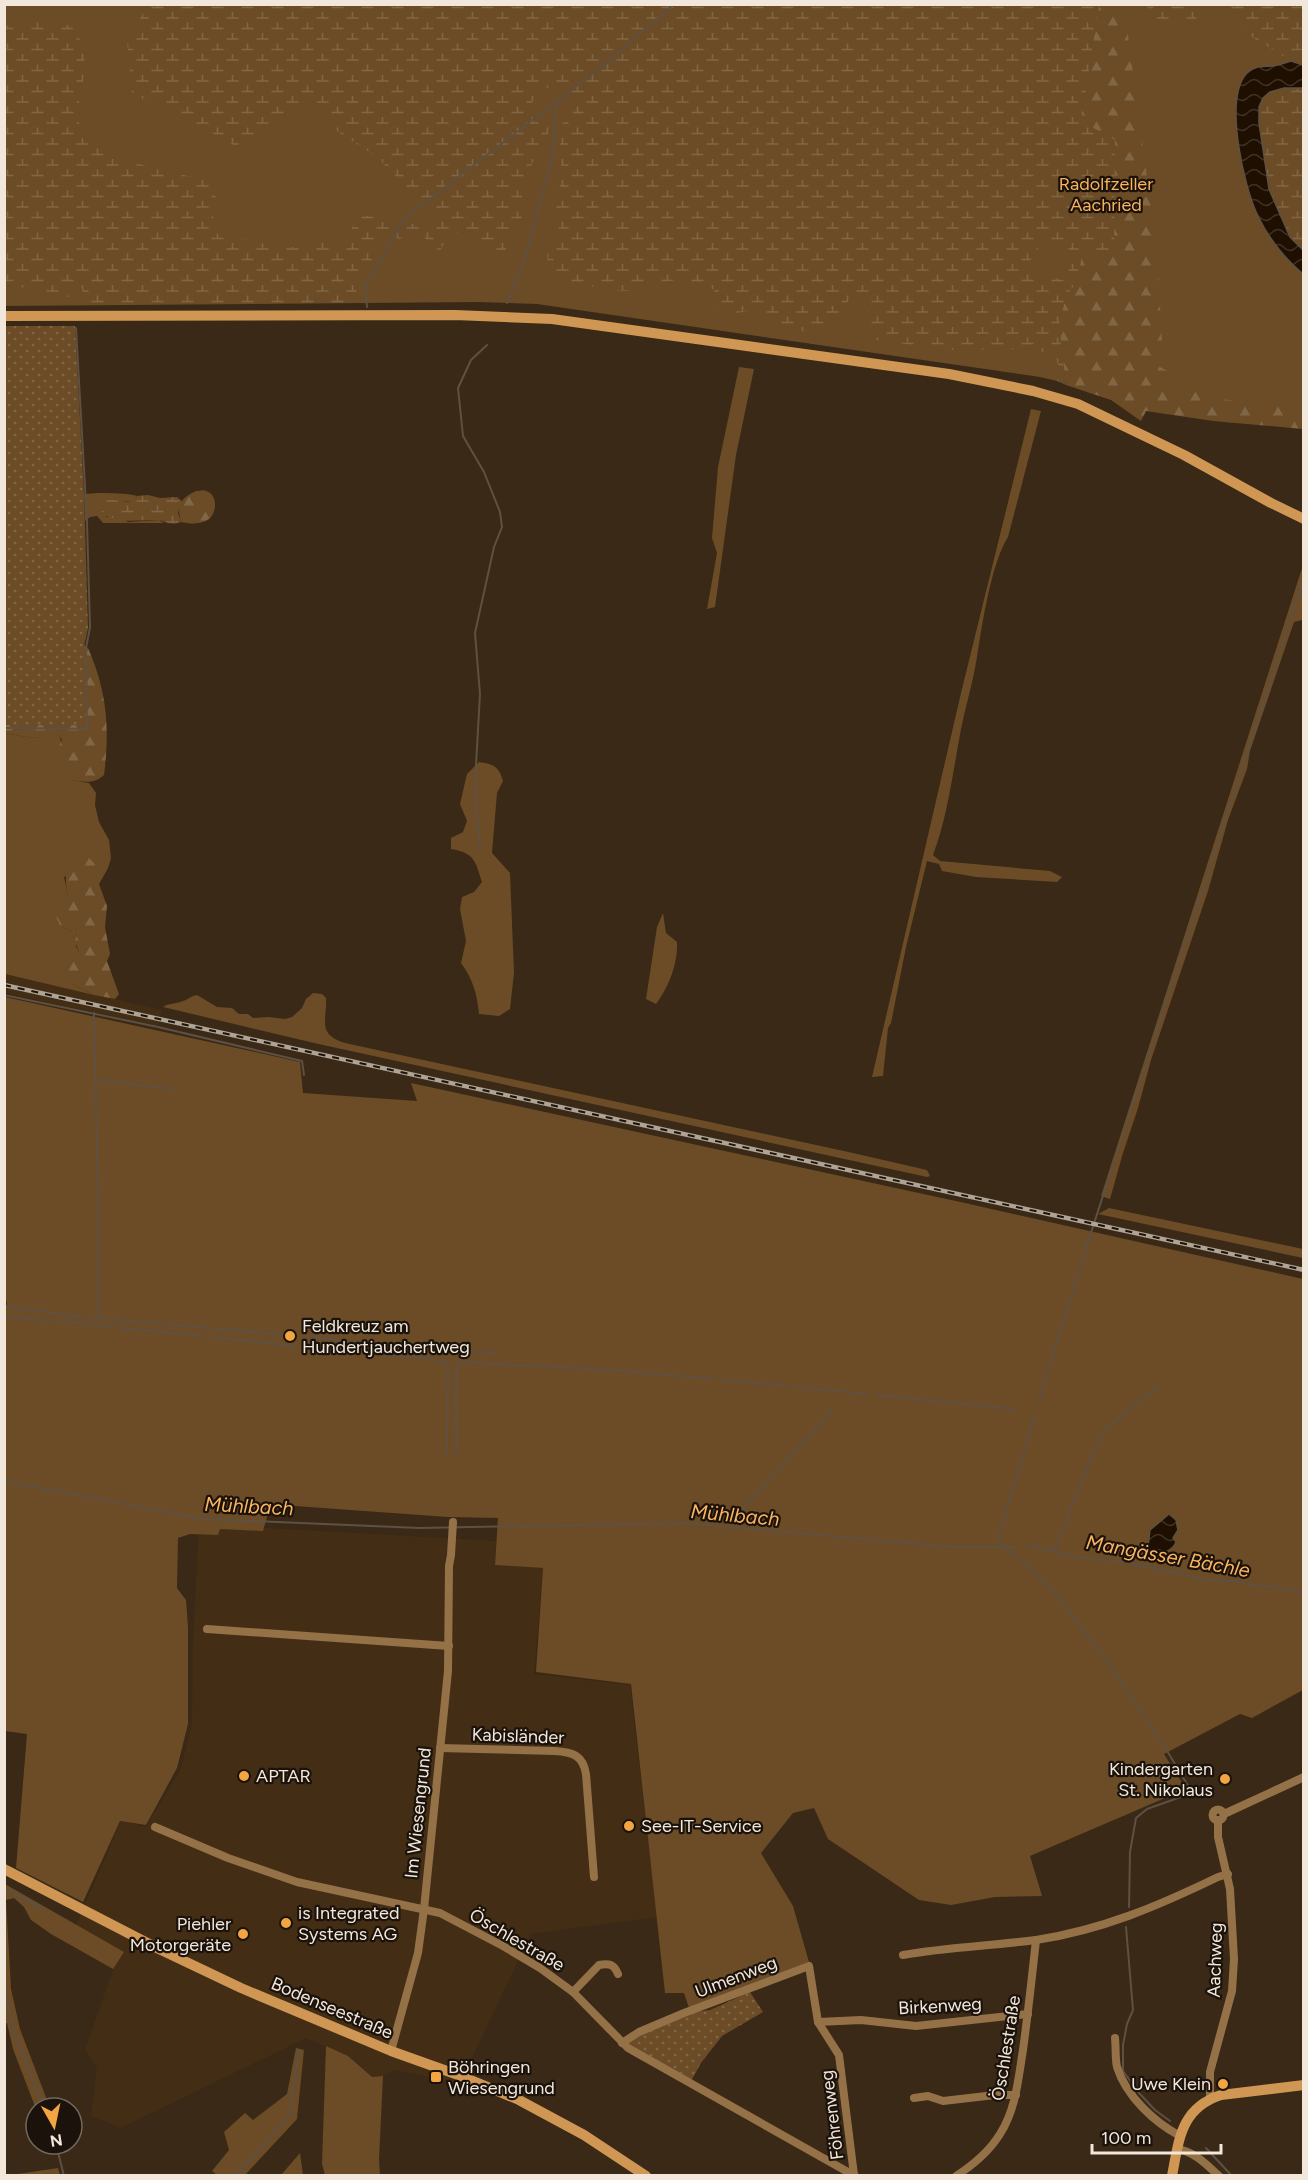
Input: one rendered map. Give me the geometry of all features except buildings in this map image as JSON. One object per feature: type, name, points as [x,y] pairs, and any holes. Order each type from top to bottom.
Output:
[{"type":"main road","points":[[4,316],[456,315],[552,319],[949,374],[1033,391],[1078,404],[1184,455],[1270,503],[1304,519]]},
{"type":"main road","name":"Bodenseestraße","points":[[4,1869],[159,1949],[241,1988],[391,2051],[461,2076],[528,2104],[584,2135],[646,2175]]},
{"type":"main road","points":[[1172,2175],[1180,2136],[1192,2113],[1210,2099],[1227,2094],[1304,2085]]},
{"type":"street","name":"Im Wiesengrund","points":[[391,2051],[418,1953],[424,1909],[448,1646],[448,1566],[453,1526]]},
{"type":"street","points":[[207,1629],[448,1646]]},
{"type":"street","name":"Kabisländer","points":[[440,1748],[555,1751],[569,1752],[579,1756],[586,1773],[594,1877]]},
{"type":"street","name":"Aachweg","points":[[1210,2099],[1210,2072],[1232,1990],[1234,1959],[1228,1874],[1218,1837],[1218,1820],[1223,1818],[1224,1814],[1304,1777]]},
{"type":"street","name":"Öschlestraße","points":[[155,1827],[228,1858],[297,1882],[440,1913],[540,1968],[573,1992],[622,2043],[639,2054],[854,2175]]},
{"type":"street","points":[[903,1955],[934,1949],[1036,1940],[1119,1920],[1228,1874]]},
{"type":"street","name":"Öschlestraße","points":[[956,2175],[972,2165],[995,2141],[1009,2117],[1016,2095],[1036,1940]]},
{"type":"street","points":[[573,1992],[599,1965],[611,1964],[618,1974]]},
{"type":"street","name":"Ulmenweg","points":[[622,2043],[639,2032],[684,2013],[809,1966],[818,2022]]},
{"type":"street","name":"Birkenweg","points":[[818,2022],[861,2020],[916,2026],[1028,2014]]},
{"type":"street","name":"Föhrenweg","points":[[818,2022],[839,2055],[854,2175]]},
{"type":"street","points":[[1116,2038],[1117,2066],[1124,2081],[1137,2100],[1162,2127],[1180,2136]]},
{"type":"street","points":[[914,2098],[928,2096],[943,2102],[1016,2095]]},
{"type":"street","points":[[1177,2149],[1199,2157],[1219,2175]]},
{"type":"shaded area","points":[[5,974],[162,1010],[158,1026],[5,993]]},
{"type":"shaded area","points":[[199,1524],[496,1541],[495,1565],[543,1568],[534,1674],[630,1685],[657,1917],[531,1934],[460,2083],[395,2070],[383,2076],[372,2077],[348,2056],[306,2038],[121,2128],[91,2116],[97,2068],[85,2049],[118,1956],[74,1930],[121,1821],[146,1827],[181,1768],[192,1724],[193,1643]]},
{"type":"green space","name":"Radolfzeller Aachried","points":[[4,5],[1303,5],[1303,415],[537,304],[478,302],[5,306]]},
{"type":"green space","name":"Radolfzeller Aachried","points":[[139,5],[1099,5],[1081,121],[1115,140],[1114,254],[1082,252],[1078,280],[1066,296],[1059,325],[1066,385],[1057,381],[1059,367],[1054,353],[1009,349],[949,350],[875,340],[866,304],[855,297],[848,301],[838,324],[822,332],[797,331],[779,324],[770,316],[752,310],[727,315],[718,313],[714,289],[697,287],[683,279],[651,284],[628,291],[564,281],[548,263],[547,254],[558,247],[560,237],[555,204],[562,177],[560,147],[563,123],[573,114],[575,95],[559,89],[541,87],[526,113],[537,120],[549,122],[548,141],[536,152],[522,194],[522,217],[504,253],[485,248],[472,234],[460,232],[448,236],[440,251],[415,232],[400,239],[384,235],[375,238],[367,251],[373,261],[373,270],[359,277],[356,290],[360,300],[351,303],[77,303],[84,295],[78,279],[69,297],[50,296],[38,287],[5,288],[5,26],[44,20],[71,26],[85,47],[84,76],[77,114],[83,139],[110,156],[210,181],[217,201],[210,232],[284,248],[347,240],[358,214],[413,224],[437,219],[377,157],[338,132],[316,101],[237,147],[200,126],[132,94],[127,40],[144,12]],"holes":[[[1043,242],[1069,249],[1071,258],[1066,281],[1031,271],[1029,262]]]},
{"type":"green space","points":[[1099,5],[1124,5],[1157,253],[1162,340],[1160,367],[1174,374],[1174,386],[1219,399],[1303,408],[1303,429],[1213,421],[1146,411],[1141,421],[1111,400],[1066,385],[1059,325],[1066,296],[1078,280],[1082,251],[1114,253],[1080,122]]},
{"type":"green space","points":[[1146,5],[1200,5],[1196,19],[1160,22]]},
{"type":"green space","points":[[1223,5],[1303,5],[1303,65],[1291,61],[1250,36]]},
{"type":"green space","points":[[1284,88],[1303,88],[1303,250],[1290,237],[1269,189],[1259,123],[1259,107],[1263,98],[1270,92]]},
{"type":"green space","points":[[5,326],[75,326],[88,628],[84,646],[84,725],[5,725]]},
{"type":"green space","points":[[739,367],[754,369],[736,455],[715,607],[707,609],[717,553],[712,538],[718,467]]},
{"type":"green space","points":[[1031,409],[1041,411],[1008,537],[992,578],[946,809],[933,855],[940,861],[1050,871],[1062,877],[1057,882],[976,877],[942,871],[939,864],[927,861],[888,1028],[883,1076],[872,1077],[961,693]]},
{"type":"green space","points":[[196,491],[206,491],[213,496],[214,513],[202,522],[191,524],[181,522],[179,511],[181,503],[183,499]]},
{"type":"green space","points":[[84,494],[137,496],[134,501],[107,503],[106,517],[118,517],[128,522],[159,520],[164,523],[103,523],[97,516],[85,521]]},
{"type":"green space","points":[[148,495],[160,498],[177,497],[182,501],[178,513],[181,522],[122,521],[101,512],[105,509],[107,499],[127,502],[134,500],[137,496]]},
{"type":"green space","points":[[1303,565],[1302,620],[1294,622],[1250,751],[1247,769],[1228,820],[1208,891],[1151,1060],[1110,1199],[1101,1196]]},
{"type":"green space","points":[[84,645],[88,648],[99,680],[107,726],[104,775],[89,782],[72,780],[63,767],[57,751],[62,740],[59,735],[32,738],[5,733],[4,725],[84,725]]},
{"type":"green space","points":[[5,733],[32,738],[59,734],[72,780],[89,783],[96,793],[95,805],[99,822],[109,840],[111,858],[108,854],[95,864],[64,877],[68,896],[60,903],[60,925],[77,935],[76,946],[79,952],[73,984],[94,995],[5,974]]},
{"type":"green space","points":[[479,762],[495,767],[500,772],[503,781],[497,793],[492,853],[510,873],[514,973],[510,1009],[499,1016],[479,1014],[474,987],[461,963],[466,941],[460,909],[462,897],[474,892],[482,882],[473,859],[465,853],[451,849],[451,838],[463,832],[467,821],[460,804],[467,774]]},
{"type":"green space","points":[[108,854],[111,858],[108,868],[99,884],[107,906],[105,927],[110,954],[107,961],[119,994],[115,999],[94,995],[73,984],[69,969],[79,952],[75,941],[77,935],[60,925],[55,915],[60,902],[68,896],[66,875],[70,865],[74,861],[88,857],[95,864],[102,855]]},
{"type":"green space","points":[[663,913],[666,933],[677,942],[677,950],[672,974],[656,1004],[646,999],[657,927]]},
{"type":"green space","points":[[313,993],[322,994],[326,998],[325,1026],[330,1036],[345,1043],[853,1153],[927,1170],[930,1176],[314,1043],[163,1007],[197,995],[217,1007],[232,1008],[239,1014],[248,1014],[253,1018],[285,1019],[292,1017],[302,1008],[306,999]]},
{"type":"green space","points":[[5,997],[300,1062],[303,1093],[417,1101],[411,1083],[1303,1279],[1303,1690],[1252,1718],[1240,1714],[1164,1754],[1186,1789],[1030,1856],[1042,1896],[995,1897],[951,1905],[919,1900],[828,1839],[814,1808],[793,1813],[761,1853],[793,1906],[809,1962],[689,2008],[684,1993],[665,1993],[631,1684],[536,1672],[543,1568],[495,1565],[498,1518],[448,1517],[295,1506],[269,1510],[263,1531],[220,1529],[218,1535],[190,1534],[178,1538],[177,1588],[186,1600],[188,1627],[188,1724],[177,1768],[146,1825],[120,1821],[83,1902],[16,1868],[27,1734],[5,1731],[4,1315],[7,1303],[4,1295]]},
{"type":"green space","points":[[1109,1208],[1303,1249],[1303,1258],[1098,1214]]},
{"type":"green space","points":[[5,1884],[124,1952],[113,1969],[31,1920],[24,1907],[14,1898],[6,1900],[11,1989],[20,2029],[45,2096],[31,2096],[13,2049],[7,2023],[5,2023]]},
{"type":"green space","points":[[750,1992],[763,2012],[722,2036],[701,2063],[690,2083],[622,2043],[684,2013],[710,2010]]},
{"type":"green space","points":[[326,2046],[348,2056],[372,2077],[383,2076],[380,2175],[325,2175],[322,2164]]},
{"type":"green space","points":[[296,2048],[304,2050],[297,2119],[245,2175],[217,2175],[212,2171],[229,2150],[224,2132],[245,2113],[253,2120],[287,2094]]},
{"type":"green space","points":[[300,2153],[303,2175],[281,2175]]},
{"type":"green space","points":[[58,2168],[60,2175],[11,2175]]},
{"type":"water","points":[[1291,61],[1303,65],[1303,88],[1284,88],[1270,92],[1263,98],[1259,107],[1259,123],[1269,189],[1290,237],[1303,250],[1303,274],[1278,248],[1258,216],[1242,165],[1236,122],[1240,85],[1247,73],[1256,68]]},
{"type":"water","points":[[1169,1514],[1176,1520],[1178,1530],[1173,1538],[1176,1542],[1167,1551],[1153,1552],[1148,1547],[1150,1530]]},
{"type":"waterway","points":[[367,307],[365,287],[405,218],[604,65],[674,4]]},
{"type":"waterway","points":[[507,303],[525,259],[553,154],[556,103]]},
{"type":"waterway","points":[[4,728],[87,729],[86,648],[90,627],[87,522],[76,328]]},
{"type":"waterway","points":[[480,846],[476,804],[480,694],[475,633],[494,547],[502,527],[500,512],[484,472],[463,436],[458,388],[471,360],[487,345]]},
{"type":"waterway","points":[[1039,1400],[1087,1245],[1304,577]]},
{"type":"waterway","points":[[4,995],[158,1027],[302,1061],[304,1075]]},
{"type":"waterway","points":[[94,1013],[98,1318]]},
{"type":"waterway","points":[[96,1080],[174,1089]]},
{"type":"waterway","points":[[4,1306],[82,1317]]},
{"type":"waterway","points":[[6,1317],[52,1321]]},
{"type":"waterway","points":[[87,1317],[288,1335]]},
{"type":"waterway","points":[[58,1321],[115,1327]]},
{"type":"waterway","points":[[121,1328],[203,1336]]},
{"type":"waterway","points":[[211,1337],[296,1346]]},
{"type":"waterway","points":[[306,1337],[425,1349],[495,1353]]},
{"type":"waterway","points":[[303,1347],[445,1362],[448,1367],[447,1453]]},
{"type":"waterway","points":[[456,1454],[456,1371],[460,1362],[612,1370],[715,1379]]},
{"type":"waterway","points":[[723,1380],[788,1386]]},
{"type":"waterway","points":[[1054,1551],[1102,1432],[1161,1384]]},
{"type":"waterway","points":[[793,1387],[868,1394]]},
{"type":"waterway","points":[[877,1395],[1014,1409]]},
{"type":"waterway","points":[[739,1513],[832,1410]]},
{"type":"waterway","points":[[1001,1546],[999,1535],[1035,1416]]},
{"type":"waterway","name":"Mühlbach","points":[[4,1481],[203,1519],[420,1528],[686,1523],[952,1547],[1017,1547]]},
{"type":"waterway","name":"Mangässer Bächle","points":[[1028,1545],[1078,1557],[1131,1563],[1140,1567],[1155,1568],[1208,1580],[1237,1581],[1304,1591]]},
{"type":"waterway","name":"Mühlbach","points":[[1003,1547],[1041,1579],[1074,1617],[1145,1717],[1192,1793],[1147,1809],[1136,1818],[1130,1852],[1129,1907]]},
{"type":"waterway","points":[[1168,1551],[1181,1574]]},
{"type":"waterway","points":[[4,1888],[42,1908]]},
{"type":"waterway","name":"Mühlbach","points":[[1126,1927],[1133,2010],[1127,2024],[1123,2045],[1123,2071],[1139,2093],[1155,2110],[1170,2121]]},
{"type":"waterway","points":[[4,1989],[15,2034],[39,2096]]},
{"type":"waterway","points":[[235,2176],[289,2116],[299,2050]]},
{"type":"waterway","name":"Mühlbach","points":[[1206,2148],[1232,2176]]},
{"type":"waterway","points":[[59,2156],[64,2176]]},
{"type":"railway","points":[[4,985],[1304,1270]]},
{"type":"place","name":"Feldkreuz am Hundertjauchertweg","points":[[290,1336]]},
{"type":"place","name":"APTAR","points":[[244,1776]]},
{"type":"place","name":"Kindergarten St. Nikolaus","points":[[1225,1779]]},
{"type":"place","name":"See-IT-Service","points":[[629,1826]]},
{"type":"place","name":"is Integrated Systems AG","points":[[286,1923]]},
{"type":"place","name":"Piehler Motorgeräte","points":[[243,1934]]},
{"type":"place","name":"Böhringen Wiesengrund","points":[[436,2077]]},
{"type":"place","name":"Uwe Klein","points":[[1223,2084]]}]
